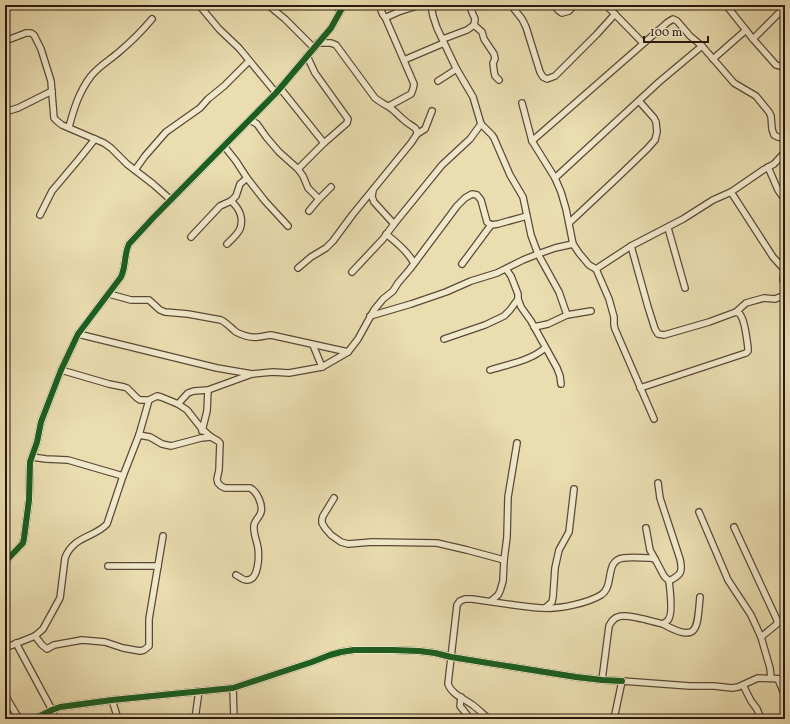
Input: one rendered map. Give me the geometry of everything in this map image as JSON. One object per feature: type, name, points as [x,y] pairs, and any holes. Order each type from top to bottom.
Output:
[{"type":"street","points":[[199,5],[272,87],[278,90],[324,143]]},
{"type":"street","points":[[268,5],[316,45],[331,43],[336,45],[375,98],[380,103],[389,106],[396,111],[409,125],[417,130],[417,134]]},
{"type":"street","points":[[334,5],[341,10]]},
{"type":"street","points":[[5,562],[23,543],[29,500],[30,462],[37,442],[41,422],[61,370],[78,334],[124,272],[127,249],[130,244],[278,90],[331,28],[345,5]]},
{"type":"street","points":[[379,5],[414,84],[411,94],[389,106]]},
{"type":"street","points":[[385,17],[420,5]]},
{"type":"street","points":[[431,5],[437,28],[456,68],[473,97],[481,124],[494,138],[510,175],[523,198],[538,254],[559,292],[567,315]]},
{"type":"street","points":[[404,60],[467,30],[474,25],[475,19],[468,5]]},
{"type":"street","points":[[511,5],[522,19],[526,27],[540,72],[543,77],[547,79],[555,76],[615,14]]},
{"type":"street","points":[[554,5],[562,13],[568,11],[574,5]]},
{"type":"street","points":[[606,5],[643,44]]},
{"type":"street","points":[[726,5],[776,65],[784,66]]},
{"type":"street","points":[[753,39],[785,7]]},
{"type":"street","points":[[69,128],[73,110],[83,88],[92,75],[140,33],[152,19]]},
{"type":"street","points":[[532,141],[673,19],[677,21],[690,36],[702,46],[734,83],[756,96],[771,116],[774,135],[784,138],[785,140]]},
{"type":"street","points":[[474,25],[482,32],[484,39],[494,54],[494,71],[495,76],[499,80]]},
{"type":"street","points":[[713,59],[746,30]]},
{"type":"street","points":[[5,41],[26,33],[31,33],[34,35],[41,49],[51,81],[54,118],[57,122],[104,143],[127,164],[148,179],[172,200]]},
{"type":"street","points":[[555,178],[702,46]]},
{"type":"street","points":[[298,169],[324,143],[348,123],[348,119],[315,73],[307,56]]},
{"type":"street","points":[[135,170],[166,132],[200,108],[249,60]]},
{"type":"street","points":[[438,81],[456,68]]},
{"type":"street","points":[[5,112],[52,91]]},
{"type":"street","points":[[569,223],[618,178],[655,140],[657,132],[656,122],[639,101]]},
{"type":"street","points":[[522,104],[532,141],[555,178],[561,192],[565,203],[573,244],[579,254],[596,269],[609,299],[614,317],[614,326],[654,419]]},
{"type":"street","points":[[298,268],[311,257],[326,248],[333,240],[417,134],[424,129],[432,111]]},
{"type":"street","points":[[250,120],[257,124],[279,152],[298,169],[308,188],[319,199]]},
{"type":"street","points":[[352,272],[386,234],[442,165],[470,139],[481,124]]},
{"type":"street","points":[[40,215],[52,192],[95,139]]},
{"type":"street","points":[[224,146],[236,161],[246,178],[288,226]]},
{"type":"street","points":[[596,269],[631,246],[668,228],[713,200],[731,192],[774,164],[785,152]]},
{"type":"street","points":[[768,168],[778,190],[785,200]]},
{"type":"street","points":[[191,237],[220,206],[231,201],[236,196],[240,184],[246,178]]},
{"type":"street","points":[[309,211],[331,187]]},
{"type":"street","points":[[373,190],[372,197],[374,202],[394,224]]},
{"type":"street","points":[[731,192],[773,257],[784,269],[783,280],[785,284]]},
{"type":"street","points":[[178,404],[188,393],[208,390],[252,374],[273,372],[289,373],[322,367],[348,352],[358,339],[370,316],[378,305],[393,291],[457,206],[465,198],[472,194],[477,194],[481,200],[487,222],[491,225]]},
{"type":"street","points":[[227,244],[239,231],[242,220],[239,210],[231,201]]},
{"type":"street","points":[[462,264],[491,225],[527,216]]},
{"type":"street","points":[[668,228],[685,288]]},
{"type":"street","points":[[386,234],[399,245],[414,263]]},
{"type":"street","points":[[370,316],[446,292],[471,281],[497,273],[538,254],[573,244]]},
{"type":"street","points":[[631,246],[648,307],[658,334],[664,335],[708,322],[736,312],[746,303],[764,298],[775,299],[785,295]]},
{"type":"street","points":[[506,269],[511,276],[521,307],[558,368],[561,384]]},
{"type":"street","points":[[109,294],[131,300],[149,300],[160,310],[165,312],[188,314],[221,320],[235,331],[251,337],[271,335],[348,352]]},
{"type":"street","points":[[444,339],[485,325],[504,316],[518,299]]},
{"type":"street","points":[[534,327],[548,324],[567,315],[591,311]]},
{"type":"street","points":[[640,388],[746,353],[748,348],[743,321],[739,313],[736,312]]},
{"type":"street","points":[[78,334],[217,368],[252,374]]},
{"type":"street","points":[[313,345],[322,367]]},
{"type":"street","points":[[490,370],[527,359],[545,348]]},
{"type":"street","points":[[61,370],[127,388],[140,400],[149,400],[157,396],[178,404],[187,410],[202,429],[211,437],[218,440],[220,443],[218,483],[220,486],[225,488],[253,489],[257,495],[261,507],[261,512],[254,527],[258,549],[258,570],[250,580],[246,581],[240,576],[236,576]]},
{"type":"street","points":[[202,438],[202,429],[207,411],[208,390]]},
{"type":"street","points":[[5,648],[35,636],[44,629],[60,598],[66,554],[72,546],[81,539],[103,528],[106,524],[139,435],[149,400]]},
{"type":"street","points":[[139,435],[150,437],[162,444],[171,446],[211,437]]},
{"type":"street","points":[[491,601],[498,595],[502,587],[507,537],[508,497],[517,443]]},
{"type":"street","points":[[32,457],[68,460],[123,476]]},
{"type":"street","points":[[658,483],[660,498],[682,569],[679,574],[669,581]]},
{"type":"street","points":[[545,608],[552,602],[554,597],[555,568],[559,550],[569,532],[574,489]]},
{"type":"street","points":[[334,498],[322,519],[325,528],[331,535],[341,542],[348,544],[372,542],[437,543],[504,560]]},
{"type":"street","points":[[699,512],[728,580],[751,615],[761,637],[770,668],[771,678]]},
{"type":"street","points":[[734,527],[777,620],[777,624],[761,637]]},
{"type":"street","points":[[646,528],[650,550],[664,576],[669,581],[671,599],[670,617],[669,620],[663,624]]},
{"type":"street","points":[[35,636],[47,649],[54,645],[82,640],[105,642],[123,648],[140,651],[147,649],[149,619],[163,536]]},
{"type":"street","points":[[489,719],[474,706],[454,693],[448,684],[457,605],[460,601],[472,599],[545,608],[578,603],[592,599],[602,594],[607,589],[611,567],[615,562],[622,558],[655,559]]},
{"type":"street","points":[[108,566],[158,566]]},
{"type":"street","points":[[602,680],[609,626],[611,622],[618,617],[623,616],[640,618],[663,624],[682,633],[687,633],[694,630],[697,624],[700,597]]},
{"type":"street","points":[[16,643],[52,710],[54,719]]},
{"type":"street","points":[[34,719],[60,707],[112,700],[233,688],[341,652],[354,650],[406,650],[435,653],[451,657],[602,680],[690,686],[732,688],[738,687],[758,678],[785,679]]},
{"type":"street","points":[[778,679],[785,696]]},
{"type":"street","points":[[614,719],[622,681]]},
{"type":"street","points":[[743,685],[761,719]]},
{"type":"street","points":[[233,688],[234,719]]},
{"type":"street","points":[[195,719],[200,691]]},
{"type":"street","points":[[5,695],[19,719]]},
{"type":"street","points":[[461,697],[460,706],[468,716],[468,719]]},
{"type":"street","points":[[112,700],[118,719]]},
{"type":"cycle path","points":[[5,562],[23,543],[29,500],[30,462],[37,442],[41,422],[61,370],[78,334],[121,277],[129,244],[276,93],[331,28],[345,5]]},
{"type":"cycle path","points":[[34,719],[60,707],[112,700],[233,688],[330,655],[354,650],[419,651],[576,677],[622,681]]}]
